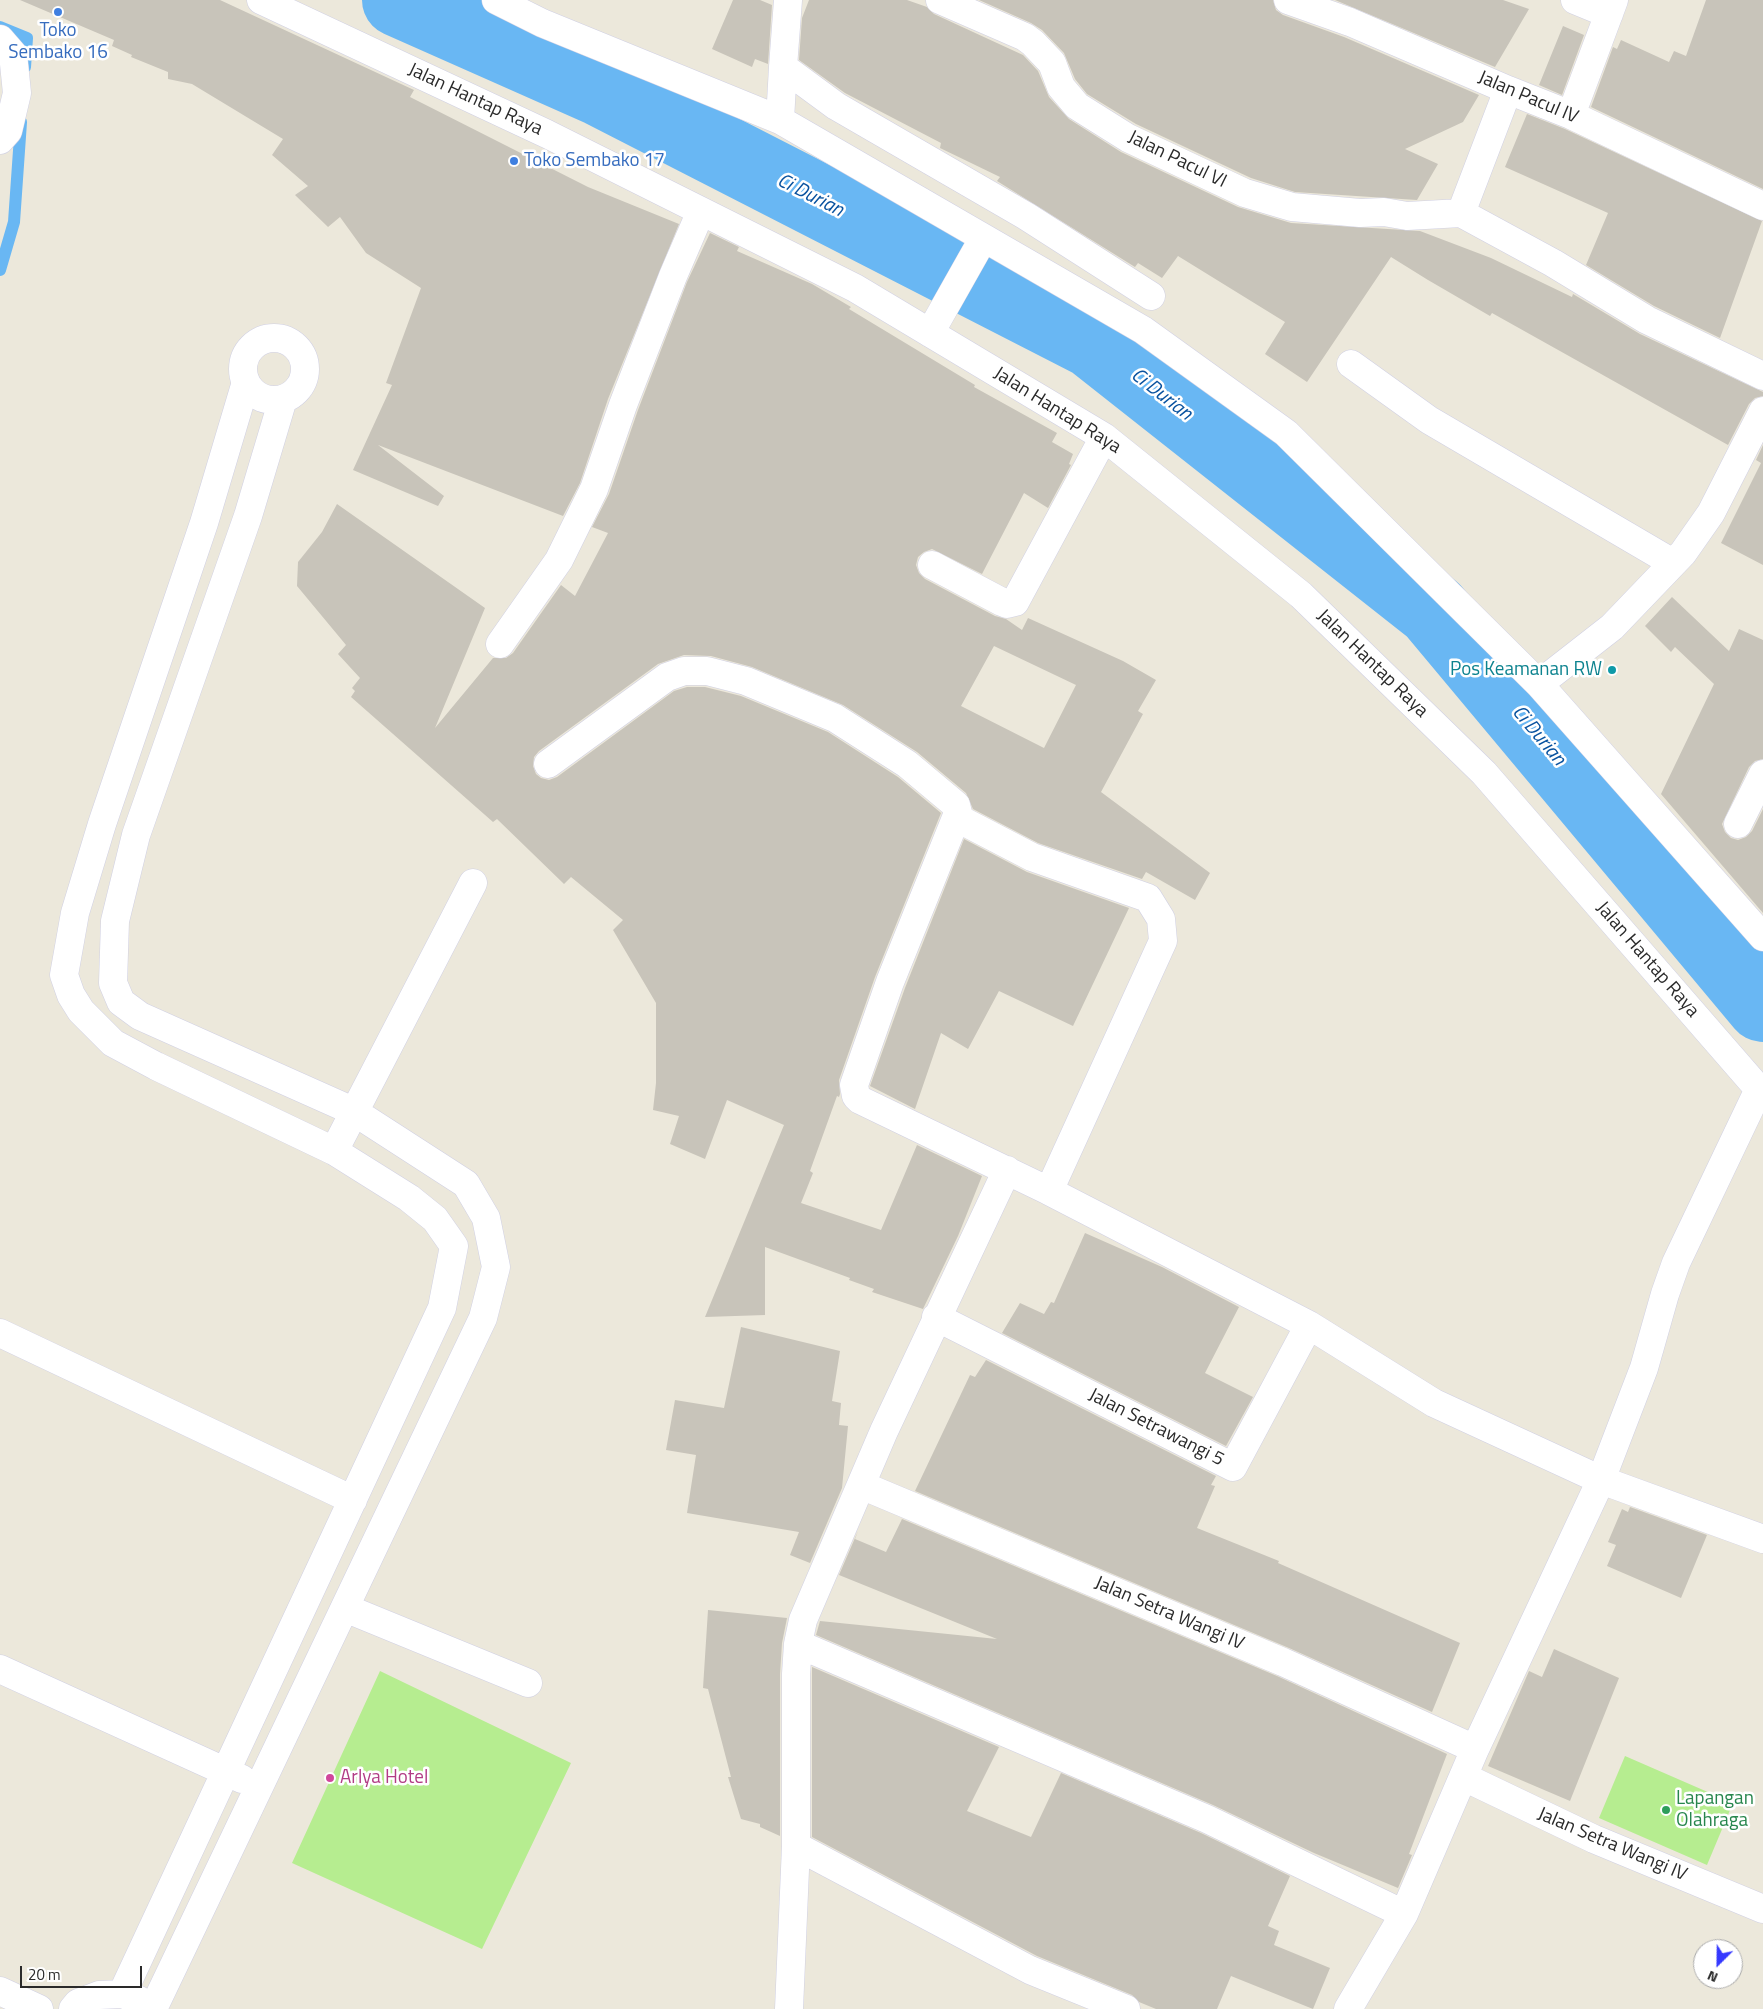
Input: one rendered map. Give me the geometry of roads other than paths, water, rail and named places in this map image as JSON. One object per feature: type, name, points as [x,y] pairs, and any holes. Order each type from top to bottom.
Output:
[{"type":"street","name":"Jalan Hantap Raya","points":[[261,0],[547,134],[933,327],[1104,437],[1301,595],[1484,773],[1761,1092]]},
{"type":"street","points":[[496,0],[542,23],[780,120],[979,245],[1143,330],[1286,433],[1539,684],[1763,937]]},
{"type":"street","points":[[780,120],[788,0]]},
{"type":"street","name":"Jalan Pacul VI","points":[[940,0],[1033,43],[1052,63],[1061,88],[1077,106],[1128,138],[1245,193],[1292,207],[1312,209],[1360,213],[1384,212],[1408,216],[1461,213]]},
{"type":"street","name":"Jalan Pacul IV","points":[[1288,0],[1350,22],[1571,115],[1763,206]]},
{"type":"street","points":[[1571,115],[1611,7],[1575,0]]},
{"type":"street","points":[[0,39],[13,54],[17,93],[8,131],[0,140]]},
{"type":"street","points":[[783,67],[836,106],[1026,216],[1151,296]]},
{"type":"street","points":[[1508,90],[1461,213],[1553,263],[1647,320],[1763,376]]},
{"type":"street","points":[[500,644],[559,560],[594,489],[623,405],[673,276],[701,211]]},
{"type":"street","points":[[933,327],[979,245]]},
{"type":"street","points":[[277,338],[293,344],[303,357],[306,372],[299,388],[283,399],[272,400],[256,394],[246,382],[242,366],[248,350],[261,340],[277,338]]},
{"type":"street","points":[[1351,364],[1428,420],[1673,562]]},
{"type":"street","points":[[122,1994],[442,1308],[454,1246],[435,1219],[409,1198],[334,1151],[156,1066],[113,1043],[80,1011],[71,995],[64,975],[75,913],[102,824],[204,523],[246,382]]},
{"type":"street","points":[[73,2009],[78,2003],[99,1995],[122,1994],[139,2000],[153,2009],[483,1318],[496,1267],[486,1218],[466,1184],[353,1112],[140,1016],[121,1002],[113,983],[115,921],[136,835],[248,516],[283,399]]},
{"type":"street","points":[[1539,684],[1612,627],[1683,553],[1711,513],[1763,411]]},
{"type":"street","points":[[932,564],[1002,602],[1007,604],[1015,602],[1104,437]]},
{"type":"street","points":[[548,764],[667,677],[684,671],[707,671],[746,681],[834,718],[907,764],[956,805],[958,809],[957,818],[890,982],[854,1085],[856,1096],[866,1103],[1049,1191],[1309,1325],[1434,1404],[1601,1480],[1763,1539]]},
{"type":"street","points":[[1738,824],[1763,774]]},
{"type":"street","points":[[957,818],[1032,857],[1148,898],[1161,919],[1163,941],[1049,1191]]},
{"type":"street","points":[[102,824],[136,835]]},
{"type":"street","points":[[334,1151],[472,883]]},
{"type":"street","points":[[1348,2009],[1404,1914],[1475,1749],[1601,1480],[1644,1368],[1676,1263],[1761,1092]]},
{"type":"street","points":[[789,2009],[796,1846],[795,1746],[798,1644],[803,1620],[936,1317],[1007,1170]]},
{"type":"street","name":"Jalan Setrawangi 5","points":[[936,1317],[1233,1467],[1309,1325]]},
{"type":"street","points":[[0,1332],[353,1500]]},
{"type":"street","name":"Jalan Setra Wangi IV","points":[[861,1485],[1283,1662],[1475,1749]]},
{"type":"street","points":[[345,1608],[528,1683]]},
{"type":"street","points":[[798,1644],[1207,1819],[1404,1914]]},
{"type":"street","points":[[0,1669],[259,1787]]},
{"type":"street","name":"Jalan Setra Wangi IV","points":[[1464,1777],[1594,1839],[1763,1908]]},
{"type":"street","points":[[796,1846],[1030,1970],[1126,2009]]},
{"type":"street","points":[[0,1990],[39,2009]]},
{"type":"waterway","name":"Ci Durian","points":[[399,0],[602,90],[1092,341],[1433,610],[1763,1005]]},
{"type":"waterway","points":[[0,27],[27,38],[25,67]]},
{"type":"waterway","points":[[0,270],[14,222],[21,122]]},
{"type":"place","name":"Toko Sembako 16","points":[[58,12]]},
{"type":"place","name":"Toko Sembako 17","points":[[514,161]]},
{"type":"place","name":"Pos Keamanan RW","points":[[1612,670]]},
{"type":"place","name":"Arlya Hotel","points":[[330,1778]]},
{"type":"place","name":"Lapangan Olahraga","points":[[1666,1810]]}]
